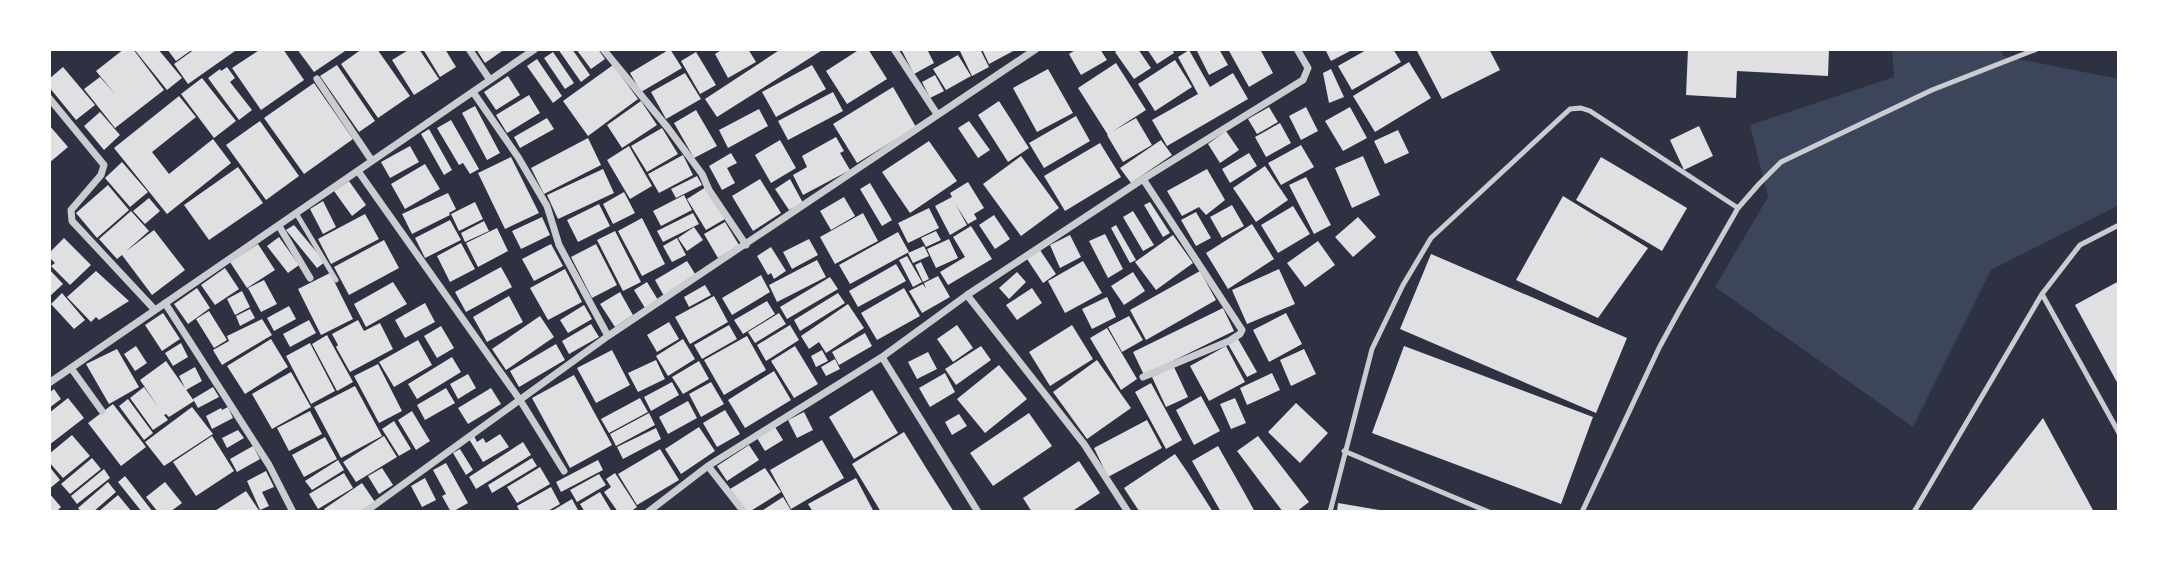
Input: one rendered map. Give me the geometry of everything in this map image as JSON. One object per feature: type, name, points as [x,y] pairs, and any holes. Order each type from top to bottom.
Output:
[{"type":"street","points":[[469,49],[489,80]]},
{"type":"street","points":[[49,383],[535,49]]},
{"type":"street","points":[[603,49],[695,165],[746,245]]},
{"type":"street","points":[[894,49],[937,114]]},
{"type":"street","points":[[365,512],[608,336],[1037,49]]},
{"type":"street","points":[[648,512],[708,466],[883,357],[967,295],[1143,179],[1303,80],[1308,68],[1297,49]]},
{"type":"street","points":[[317,79],[372,161]]},
{"type":"street","points":[[473,92],[518,157],[547,206],[559,245],[608,336]]},
{"type":"street","points":[[49,98],[104,165],[101,175],[71,210],[72,221],[155,310]]},
{"type":"street","points":[[358,171],[520,400],[564,471]]},
{"type":"street","points":[[1143,179],[1242,330],[1228,341],[1143,377]]},
{"type":"street","points":[[279,226],[310,278]]},
{"type":"street","points":[[967,295],[1084,444],[1128,512]]},
{"type":"street","points":[[165,303],[269,465],[293,512]]},
{"type":"street","points":[[883,357],[978,512]]},
{"type":"street","points":[[71,368],[102,411]]},
{"type":"street","points":[[708,466],[744,512]]},
{"type":"lane","points":[[1582,512],[1659,348],[1738,208],[1781,162],[1932,90],[2037,49]]},
{"type":"lane","points":[[1330,512],[1371,349],[1431,237],[1570,109],[1590,111],[1738,208]]},
{"type":"lane","points":[[296,213],[336,280]]},
{"type":"lane","points":[[1914,512],[2042,294],[2080,245],[2119,225]]},
{"type":"lane","points":[[2042,294],[2119,433]]},
{"type":"lane","points":[[1344,451],[1489,512]]},
{"type":"shaded area","points":[[1892,49],[2001,49],[2003,56],[2119,79],[2119,205],[1991,270],[1913,427],[1715,287],[1768,197],[1750,125],[1894,77]]},
{"type":"building","points":[[124,49],[133,49],[164,90],[115,128],[84,89],[100,77],[115,94],[96,71]]},
{"type":"building","points":[[134,49],[158,49],[182,78],[167,90]]},
{"type":"building","points":[[167,49],[193,49],[176,61]]},
{"type":"building","points":[[195,49],[235,51],[188,84],[174,64]]},
{"type":"building","points":[[261,49],[283,49],[304,80],[261,110],[232,68]]},
{"type":"building","points":[[297,49],[348,49],[314,72]]},
{"type":"building","points":[[362,49],[377,49],[410,96],[378,118],[341,64]]},
{"type":"building","points":[[410,49],[419,49],[439,79],[414,95],[392,60]]},
{"type":"building","points":[[423,49],[445,49],[456,67],[440,77]]},
{"type":"building","points":[[476,49],[505,49],[485,63]]},
{"type":"building","points":[[558,49],[572,49],[590,75],[581,82]]},
{"type":"building","points":[[576,49],[598,49],[605,59],[591,69]]},
{"type":"building","points":[[670,49],[682,68],[641,92],[630,73]]},
{"type":"building","points":[[723,49],[748,49],[756,62],[728,78],[715,54]]},
{"type":"building","points":[[781,49],[824,49],[717,117],[705,99]]},
{"type":"building","points":[[860,49],[868,49],[887,79],[847,104],[826,71]]},
{"type":"building","points":[[901,49],[927,49],[934,63],[914,74]]},
{"type":"building","points":[[959,49],[980,49],[989,67],[972,76]]},
{"type":"building","points":[[982,49],[1017,49],[989,64]]},
{"type":"building","points":[[1077,49],[1100,49],[1107,60],[1081,75],[1069,54]]},
{"type":"building","points":[[1119,49],[1138,49],[1151,68],[1134,79],[1115,52]]},
{"type":"building","points":[[1147,49],[1172,49],[1174,53],[1157,64]]},
{"type":"building","points":[[1196,49],[1219,49],[1228,65],[1209,75]]},
{"type":"building","points":[[1228,49],[1260,49],[1273,73],[1249,87]]},
{"type":"building","points":[[1325,49],[1354,49],[1331,61]]},
{"type":"building","points":[[1368,49],[1393,49],[1401,62],[1352,90],[1338,66]]},
{"type":"building","points":[[1416,49],[1489,49],[1500,70],[1442,99]]},
{"type":"building","points":[[1688,49],[1829,49],[1828,76],[1737,71],[1736,98],[1686,95]]},
{"type":"building","points":[[1189,50],[1210,87],[1233,73],[1248,99],[1167,146],[1152,120],[1198,94],[1178,57]]},
{"type":"building","points":[[553,52],[574,83],[565,89],[544,58]]},
{"type":"building","points":[[696,52],[716,85],[700,94],[681,61]]},
{"type":"building","points":[[958,55],[971,76],[946,90],[933,69]]},
{"type":"building","points":[[537,59],[562,96],[553,103],[527,66]]},
{"type":"building","points":[[1175,60],[1192,87],[1155,111],[1138,84]]},
{"type":"building","points":[[1409,62],[1431,98],[1375,132],[1353,96]]},
{"type":"building","points":[[1116,63],[1146,110],[1113,131],[1136,118],[1152,145],[1123,162],[1078,88]]},
{"type":"building","points":[[337,65],[375,121],[359,132],[320,76]]},
{"type":"building","points":[[613,65],[638,99],[588,136],[563,101]]},
{"type":"building","points":[[812,65],[826,89],[776,117],[762,92]]},
{"type":"building","points":[[63,67],[95,105],[76,120],[49,87],[49,79]]},
{"type":"building","points":[[227,67],[235,78],[230,82],[252,110],[239,120],[208,78]]},
{"type":"building","points":[[1048,69],[1073,113],[1037,132],[1013,88]]},
{"type":"building","points":[[1331,69],[1344,97],[1329,103],[1323,73]]},
{"type":"building","points":[[685,73],[701,99],[666,119],[651,92]]},
{"type":"building","points":[[935,75],[944,91],[930,98],[922,82]]},
{"type":"building","points":[[508,76],[520,95],[496,110],[484,92]]},
{"type":"building","points":[[202,78],[236,121],[214,138],[181,94]]},
{"type":"building","points":[[314,83],[353,139],[304,174],[264,118]]},
{"type":"building","points":[[893,87],[916,127],[857,163],[833,124]]},
{"type":"building","points":[[833,92],[843,111],[788,140],[778,121]]},
{"type":"building","points":[[529,95],[540,113],[507,133],[496,115]]},
{"type":"building","points":[[179,96],[196,117],[152,152],[169,174],[213,139],[231,163],[167,214],[114,148]]},
{"type":"building","points":[[641,101],[657,125],[622,148],[607,125]]},
{"type":"building","points":[[999,101],[1029,148],[1008,162],[978,115]]},
{"type":"building","points":[[475,106],[500,153],[487,160],[462,113]]},
{"type":"building","points":[[1269,107],[1278,122],[1257,134],[1248,119]]},
{"type":"building","points":[[1306,107],[1318,131],[1301,140],[1289,116]]},
{"type":"building","points":[[1350,107],[1367,138],[1343,151],[1325,121]]},
{"type":"building","points":[[759,109],[768,126],[728,148],[719,130]]},
{"type":"building","points":[[696,110],[717,146],[694,158],[674,123]]},
{"type":"building","points":[[100,112],[120,135],[104,150],[84,126]]},
{"type":"building","points":[[1076,116],[1090,141],[1044,168],[1029,143]]},
{"type":"building","points":[[547,118],[554,129],[520,148],[514,137]]},
{"type":"building","points":[[451,120],[479,169],[470,174],[463,163],[459,165],[437,128]]},
{"type":"building","points":[[260,121],[299,176],[266,200],[226,145]]},
{"type":"building","points":[[969,121],[990,150],[978,158],[958,128]]},
{"type":"building","points":[[1280,123],[1291,143],[1266,157],[1255,137]]},
{"type":"building","points":[[49,125],[68,147],[49,163]]},
{"type":"building","points":[[1699,126],[1713,156],[1684,170],[1670,140]]},
{"type":"building","points":[[662,128],[678,154],[647,172],[631,146]]},
{"type":"building","points":[[429,129],[452,170],[444,175],[421,134]]},
{"type":"building","points":[[1398,130],[1409,153],[1385,164],[1374,141]]},
{"type":"building","points":[[1226,131],[1239,150],[1220,163],[1208,144]]},
{"type":"building","points":[[836,137],[844,151],[840,153],[850,170],[803,195],[793,175],[807,167],[802,156]]},
{"type":"building","points":[[588,138],[601,165],[544,194],[531,168]]},
{"type":"building","points":[[780,140],[796,168],[771,183],[755,155]]},
{"type":"building","points":[[1161,140],[1172,155],[1131,183],[1120,168]]},
{"type":"building","points":[[929,141],[957,181],[910,213],[882,172]]},
{"type":"building","points":[[1100,143],[1121,177],[1065,211],[1044,176]]},
{"type":"building","points":[[1301,145],[1314,167],[1281,185],[1268,163]]},
{"type":"building","points":[[410,146],[419,162],[390,178],[381,162]]},
{"type":"building","points":[[629,146],[652,186],[630,199],[607,160]]},
{"type":"building","points":[[731,153],[737,163],[727,168],[735,183],[722,190],[709,166]]},
{"type":"building","points":[[1249,153],[1257,166],[1230,183],[1222,169]]},
{"type":"building","points":[[683,155],[693,175],[659,193],[648,174]]},
{"type":"building","points":[[1021,156],[1059,208],[1021,236],[983,184]]},
{"type":"building","points":[[1363,156],[1380,195],[1352,208],[1335,168]]},
{"type":"building","points":[[511,157],[539,213],[505,229],[478,173]]},
{"type":"building","points":[[1601,157],[1687,208],[1662,251],[1576,200]]},
{"type":"building","points":[[122,162],[148,192],[130,207],[105,178]]},
{"type":"building","points":[[425,164],[440,189],[405,209],[391,184]]},
{"type":"building","points":[[1265,166],[1288,200],[1256,222],[1233,188]]},
{"type":"building","points":[[238,167],[263,203],[209,240],[184,205]]},
{"type":"building","points":[[603,169],[614,193],[558,219],[547,195]]},
{"type":"building","points":[[1207,169],[1225,200],[1206,215],[1199,207],[1182,216],[1167,191]]},
{"type":"building","points":[[697,176],[702,185],[676,198],[671,189]]},
{"type":"building","points":[[1306,177],[1331,225],[1314,234],[1289,185]]},
{"type":"building","points":[[760,179],[781,213],[753,231],[732,196]]},
{"type":"building","points":[[790,179],[803,203],[789,210],[775,189]]},
{"type":"building","points":[[349,181],[366,205],[352,216],[334,191]]},
{"type":"building","points":[[968,182],[984,208],[974,214],[977,219],[968,224],[956,205],[967,225],[950,235],[935,206],[952,197],[950,193]]},
{"type":"building","points":[[870,183],[892,220],[882,226],[860,189]]},
{"type":"building","points":[[108,185],[129,210],[97,238],[76,213]]},
{"type":"building","points":[[706,187],[725,219],[706,230],[687,199]]},
{"type":"building","points":[[624,192],[635,213],[613,224],[603,204]]},
{"type":"building","points":[[448,193],[456,209],[449,213],[450,215],[412,234],[402,214]]},
{"type":"building","points":[[684,195],[692,210],[661,226],[653,211]]},
{"type":"building","points":[[1563,196],[1648,248],[1598,318],[1516,280]]},
{"type":"building","points":[[844,197],[855,216],[831,230],[820,211]]},
{"type":"building","points":[[149,198],[160,211],[145,224],[133,211]]},
{"type":"building","points":[[323,201],[336,227],[323,234],[310,209]]},
{"type":"building","points":[[475,202],[483,219],[459,231],[451,214]]},
{"type":"building","points":[[1150,202],[1170,233],[1163,237],[1144,205]]},
{"type":"building","points":[[599,204],[610,226],[578,242],[567,220]]},
{"type":"building","points":[[1232,205],[1244,226],[1222,238],[1210,217]]},
{"type":"building","points":[[1293,206],[1310,234],[1278,253],[1261,225]]},
{"type":"building","points":[[929,208],[939,228],[908,243],[898,223]]},
{"type":"building","points":[[131,211],[149,231],[125,252],[154,230],[185,270],[152,295],[122,255],[117,259],[99,239]]},
{"type":"building","points":[[1133,211],[1154,245],[1143,251],[1123,217]]},
{"type":"building","points":[[1196,212],[1211,238],[1196,246],[1181,220]]},
{"type":"building","points":[[693,213],[699,224],[663,242],[657,231]]},
{"type":"building","points":[[863,213],[878,241],[835,264],[820,237]]},
{"type":"building","points":[[365,214],[379,239],[331,264],[318,239]]},
{"type":"building","points":[[994,215],[1010,239],[995,249],[979,225]]},
{"type":"building","points":[[542,217],[550,235],[521,249],[512,231]]},
{"type":"building","points":[[1358,217],[1376,237],[1353,257],[1335,237]]},
{"type":"building","points":[[642,218],[665,264],[642,276],[618,231]]},
{"type":"building","points":[[450,220],[461,240],[425,258],[415,238]]},
{"type":"building","points":[[484,221],[489,231],[465,242],[461,233]]},
{"type":"building","points":[[725,222],[739,245],[718,258],[704,234]]},
{"type":"building","points":[[1252,224],[1274,259],[1228,289],[1206,253]]},
{"type":"building","points":[[294,225],[325,262],[317,268],[286,230]]},
{"type":"building","points":[[1116,225],[1136,260],[1130,263],[1111,228]]},
{"type":"building","points":[[971,226],[992,259],[948,285],[940,272],[965,257],[953,237]]},
{"type":"building","points":[[694,227],[703,240],[687,251],[678,238]]},
{"type":"building","points":[[497,228],[508,251],[478,267],[466,243]]},
{"type":"building","points":[[615,231],[641,282],[623,291],[597,240]]},
{"type":"building","points":[[936,231],[941,240],[926,247],[921,238]]},
{"type":"building","points":[[898,232],[909,252],[850,284],[839,265]]},
{"type":"building","points":[[1105,234],[1123,269],[1108,278],[1089,241]]},
{"type":"building","points":[[1070,235],[1081,257],[1060,268],[1050,245]]},
{"type":"building","points":[[1173,235],[1193,263],[1156,290],[1135,262]]},
{"type":"building","points":[[279,237],[299,265],[288,273],[267,246]]},
{"type":"building","points":[[64,238],[91,265],[70,285],[51,266],[55,263],[49,257],[49,253]]},
{"type":"building","points":[[677,238],[686,255],[672,262],[663,246]]},
{"type":"building","points":[[809,239],[818,255],[792,269],[783,252]]},
{"type":"building","points":[[949,239],[958,258],[936,268],[927,249]]},
{"type":"building","points":[[384,240],[399,268],[349,295],[334,267]]},
{"type":"building","points":[[1318,241],[1335,265],[1305,287],[1287,263]]},
{"type":"building","points":[[461,243],[475,269],[450,282],[437,256]]},
{"type":"building","points":[[258,244],[275,270],[247,288],[230,262]]},
{"type":"building","points":[[551,244],[563,266],[534,281],[522,259]]},
{"type":"building","points":[[596,244],[617,285],[592,298],[571,257]]},
{"type":"building","points":[[924,246],[929,256],[913,263],[908,253]]},
{"type":"building","points":[[771,247],[786,271],[774,279],[771,273],[768,275],[757,256]]},
{"type":"building","points":[[1040,250],[1056,274],[1043,283],[1027,259]]},
{"type":"building","points":[[1431,254],[1627,338],[1596,413],[1400,329]]},
{"type":"building","points":[[907,256],[922,282],[913,287],[899,260]]},
{"type":"building","points":[[817,260],[826,277],[777,302],[769,285]]},
{"type":"building","points":[[687,261],[697,277],[664,296],[655,280]]},
{"type":"building","points":[[1083,261],[1102,293],[1065,313],[1048,281]]},
{"type":"building","points":[[921,262],[929,279],[923,282],[915,265]]},
{"type":"building","points":[[896,264],[906,281],[858,307],[849,291]]},
{"type":"building","points":[[501,267],[512,287],[466,312],[455,292]]},
{"type":"building","points":[[225,268],[239,289],[215,305],[201,285]]},
{"type":"building","points":[[49,269],[63,284],[49,297]]},
{"type":"building","points":[[565,269],[582,302],[548,320],[530,288]]},
{"type":"building","points":[[1279,269],[1295,304],[1247,324],[1232,290]]},
{"type":"building","points":[[96,271],[129,301],[99,320],[96,317],[91,322],[67,297]]},
{"type":"building","points":[[1200,271],[1216,300],[1146,340],[1130,310]]},
{"type":"building","points":[[1017,272],[1026,282],[1009,299],[999,288]]},
{"type":"building","points":[[1133,272],[1145,291],[1124,305],[1111,286]]},
{"type":"building","points":[[330,273],[353,319],[321,335],[298,289]]},
{"type":"building","points":[[761,275],[770,292],[732,315],[722,298]]},
{"type":"building","points":[[938,276],[950,297],[922,313],[909,291],[923,284],[926,289],[924,283]]},
{"type":"building","points":[[830,277],[838,289],[787,319],[780,307]]},
{"type":"building","points":[[264,280],[277,304],[261,312],[248,288]]},
{"type":"building","points":[[2119,281],[2119,386],[2075,305]]},
{"type":"building","points":[[393,282],[407,304],[366,327],[354,304]]},
{"type":"building","points":[[647,282],[658,300],[645,308],[634,290]]},
{"type":"building","points":[[705,285],[711,295],[689,307],[684,297]]},
{"type":"building","points":[[197,288],[210,308],[188,324],[174,304]]},
{"type":"building","points":[[904,288],[920,316],[877,340],[861,313]]},
{"type":"building","points":[[1032,288],[1042,303],[1017,320],[1006,305]]},
{"type":"building","points":[[242,291],[250,307],[235,315],[227,299]]},
{"type":"building","points":[[620,292],[633,315],[615,327],[600,304]]},
{"type":"building","points":[[62,293],[85,320],[74,329],[51,304]]},
{"type":"building","points":[[838,293],[845,303],[800,331],[794,320]]},
{"type":"building","points":[[509,296],[523,322],[487,342],[473,317]]},
{"type":"building","points":[[714,296],[728,322],[690,344],[675,317]]},
{"type":"building","points":[[1107,297],[1116,317],[1092,329],[1082,309]]},
{"type":"building","points":[[767,301],[775,314],[743,334],[734,320]]},
{"type":"building","points":[[425,303],[435,322],[405,338],[395,320]]},
{"type":"building","points":[[848,304],[864,328],[826,353],[819,342],[809,349],[801,336]]},
{"type":"building","points":[[584,305],[592,319],[568,333],[560,320]]},
{"type":"building","points":[[289,306],[296,319],[274,331],[267,318]]},
{"type":"building","points":[[1223,308],[1234,331],[1144,375],[1133,352]]},
{"type":"building","points":[[250,309],[255,318],[240,326],[236,316]]},
{"type":"building","points":[[209,311],[227,340],[214,348],[196,319]]},
{"type":"building","points":[[163,313],[180,339],[162,351],[145,325]]},
{"type":"building","points":[[779,313],[786,324],[755,343],[748,332]]},
{"type":"building","points":[[1286,313],[1302,344],[1269,362],[1253,330]]},
{"type":"building","points":[[540,316],[554,337],[506,370],[492,349]]},
{"type":"building","points":[[1129,316],[1143,340],[1122,352],[1108,327]]},
{"type":"building","points":[[262,319],[272,335],[222,365],[213,350],[229,341],[227,336]]},
{"type":"building","points":[[309,320],[316,333],[290,347],[283,334]]},
{"type":"building","points":[[358,320],[364,331],[380,323],[393,349],[350,372],[332,334]]},
{"type":"building","points":[[669,322],[679,339],[657,352],[647,335]]},
{"type":"building","points":[[591,324],[599,337],[569,354],[562,341]]},
{"type":"building","points":[[729,325],[737,339],[702,359],[694,345]]},
{"type":"building","points":[[790,325],[799,340],[766,361],[757,345]]},
{"type":"building","points":[[957,325],[973,348],[953,362],[937,339]]},
{"type":"building","points":[[1072,325],[1093,359],[1050,386],[1029,352]]},
{"type":"building","points":[[441,326],[454,348],[437,358],[424,336]]},
{"type":"building","points":[[1107,328],[1137,379],[1121,390],[1090,338]]},
{"type":"building","points":[[865,333],[872,346],[839,365],[832,352]]},
{"type":"building","points":[[327,335],[353,382],[337,391],[312,344]]},
{"type":"building","points":[[747,336],[766,370],[724,395],[704,360]]},
{"type":"building","points":[[271,339],[288,367],[245,394],[227,366]]},
{"type":"building","points":[[683,339],[695,359],[668,376],[656,356]]},
{"type":"building","points":[[1238,339],[1257,372],[1247,377],[1228,344]]},
{"type":"building","points":[[418,340],[432,365],[394,387],[379,362]]},
{"type":"building","points":[[181,343],[188,357],[173,366],[165,353]]},
{"type":"building","points":[[310,343],[335,391],[311,404],[286,356]]},
{"type":"building","points":[[556,344],[565,360],[519,387],[510,371]]},
{"type":"building","points":[[136,346],[147,363],[135,371],[124,354]]},
{"type":"building","points":[[795,346],[818,384],[794,398],[771,361]]},
{"type":"building","points":[[981,346],[991,360],[956,385],[945,369]]},
{"type":"building","points":[[1226,346],[1245,382],[1209,401],[1190,366]]},
{"type":"building","points":[[1404,346],[1593,417],[1561,504],[1372,433]]},
{"type":"building","points":[[117,349],[139,387],[109,404],[86,364]]},
{"type":"building","points":[[1304,349],[1316,374],[1291,386],[1280,360]]},
{"type":"building","points":[[612,350],[630,385],[596,403],[577,368]]},
{"type":"building","points":[[822,350],[828,361],[816,367],[811,356]]},
{"type":"building","points":[[928,352],[937,369],[917,379],[908,362]]},
{"type":"building","points":[[452,357],[461,372],[417,399],[408,384]]},
{"type":"building","points":[[835,359],[840,369],[826,376],[821,367]]},
{"type":"building","points":[[656,360],[665,379],[638,392],[628,373]]},
{"type":"building","points":[[1097,360],[1131,408],[1087,439],[1053,392]]},
{"type":"building","points":[[166,361],[194,401],[169,417],[164,415],[168,420],[153,430],[130,398],[144,387],[159,408],[140,380]]},
{"type":"building","points":[[699,361],[709,379],[683,394],[672,377]]},
{"type":"building","points":[[378,364],[402,411],[379,423],[354,376]]},
{"type":"building","points":[[999,365],[1027,399],[985,433],[957,399]]},
{"type":"building","points":[[195,367],[202,381],[186,390],[179,376]]},
{"type":"building","points":[[1174,367],[1188,397],[1166,407],[1152,377]]},
{"type":"building","points":[[774,371],[791,400],[745,428],[728,400]]},
{"type":"building","points":[[291,372],[311,407],[272,429],[252,394]]},
{"type":"building","points":[[945,373],[955,392],[930,407],[919,388]]},
{"type":"building","points":[[1272,373],[1280,390],[1247,405],[1240,388]]},
{"type":"building","points":[[468,374],[476,388],[458,399],[450,384]]},
{"type":"building","points":[[574,375],[612,445],[570,468],[532,398]]},
{"type":"building","points":[[672,382],[679,395],[651,411],[644,397]]},
{"type":"building","points":[[711,382],[724,404],[701,417],[689,394]]},
{"type":"building","points":[[1151,383],[1182,440],[1166,449],[1135,392]]},
{"type":"building","points":[[355,386],[382,436],[341,458],[314,407]]},
{"type":"building","points":[[213,387],[219,397],[198,408],[193,399]]},
{"type":"building","points":[[446,388],[455,403],[425,420],[417,405]]},
{"type":"building","points":[[491,388],[501,404],[468,424],[458,408]]},
{"type":"building","points":[[54,389],[61,399],[49,408],[49,393]]},
{"type":"building","points":[[872,390],[898,433],[854,459],[829,417]]},
{"type":"building","points":[[1201,396],[1220,431],[1194,445],[1176,410]]},
{"type":"building","points":[[68,398],[84,418],[49,445],[49,413]]},
{"type":"building","points":[[640,398],[648,412],[609,433],[601,419]]},
{"type":"building","points":[[1235,398],[1246,423],[1231,429],[1220,404]]},
{"type":"building","points":[[128,399],[153,433],[144,440],[119,406]]},
{"type":"building","points":[[688,401],[697,418],[668,434],[659,417]]},
{"type":"building","points":[[1296,403],[1328,433],[1300,463],[1268,432]]},
{"type":"building","points":[[113,404],[146,447],[121,466],[88,423]]},
{"type":"building","points":[[192,407],[213,434],[164,466],[145,442]]},
{"type":"building","points":[[228,407],[233,418],[212,429],[206,416]]},
{"type":"building","points":[[725,410],[740,434],[717,447],[703,423]]},
{"type":"building","points":[[310,411],[322,434],[289,451],[277,428]]},
{"type":"building","points":[[412,411],[430,441],[416,450],[398,420]]},
{"type":"building","points":[[804,412],[813,430],[797,438],[788,420]]},
{"type":"building","points":[[649,413],[655,425],[616,446],[610,434]]},
{"type":"building","points":[[1029,413],[1052,446],[993,486],[970,453]]},
{"type":"building","points":[[959,414],[967,426],[952,435],[945,422]]},
{"type":"building","points":[[2043,418],[2094,512],[1970,512]]},
{"type":"building","points":[[1147,420],[1162,448],[1108,477],[1094,448]]},
{"type":"building","points":[[394,421],[411,449],[399,456],[382,429]]},
{"type":"building","points":[[699,427],[715,451],[681,474],[665,449]]},
{"type":"building","points":[[775,427],[783,440],[765,451],[757,438]]},
{"type":"building","points":[[656,428],[661,439],[623,459],[617,447]]},
{"type":"building","points":[[238,430],[244,438],[227,448],[222,438]]},
{"type":"building","points":[[904,432],[954,512],[881,512],[852,464]]},
{"type":"building","points":[[500,434],[509,447],[483,462],[469,439],[474,436],[477,442],[483,438],[486,443]]},
{"type":"building","points":[[72,435],[90,456],[63,478],[49,462],[49,454]]},
{"type":"building","points":[[212,436],[234,471],[196,496],[173,462]]},
{"type":"building","points":[[384,436],[397,457],[356,482],[343,462]]},
{"type":"building","points":[[1258,436],[1309,502],[1296,512],[1283,512],[1237,451]]},
{"type":"building","points":[[325,437],[337,459],[304,477],[292,455]]},
{"type":"building","points":[[822,440],[844,478],[791,509],[770,470]]},
{"type":"building","points":[[523,442],[531,455],[476,489],[469,477]]},
{"type":"building","points":[[749,445],[759,460],[727,481],[717,466]]},
{"type":"building","points":[[253,446],[260,459],[237,472],[230,459]]},
{"type":"building","points":[[1218,446],[1255,512],[1221,512],[1192,461]]},
{"type":"building","points":[[460,449],[473,470],[466,475],[453,453]]},
{"type":"building","points":[[660,449],[679,480],[637,505],[618,474]]},
{"type":"building","points":[[1175,454],[1213,512],[1140,512],[1137,508],[1124,488]]},
{"type":"building","points":[[92,458],[101,469],[70,494],[61,484]]},
{"type":"building","points":[[532,458],[537,466],[492,493],[488,485]]},
{"type":"building","points":[[338,460],[344,470],[312,490],[305,481]]},
{"type":"building","points":[[598,460],[603,470],[561,492],[556,482]]},
{"type":"building","points":[[1079,461],[1100,493],[1071,512],[1032,512],[1023,498]]},
{"type":"building","points":[[446,463],[468,503],[452,512],[442,496],[446,494],[433,470]]},
{"type":"building","points":[[49,466],[60,480],[49,489]]},
{"type":"building","points":[[540,467],[550,484],[517,503],[507,487]]},
{"type":"building","points":[[382,468],[393,485],[379,494],[368,476]]},
{"type":"building","points":[[765,468],[781,492],[745,512],[730,489]]},
{"type":"building","points":[[104,469],[110,478],[77,504],[71,496]]},
{"type":"building","points":[[266,471],[274,487],[262,492],[269,506],[260,510],[247,481]]},
{"type":"building","points":[[344,473],[353,488],[318,509],[309,494]]},
{"type":"building","points":[[615,473],[637,507],[630,512],[618,512],[604,492],[611,487],[606,479]]},
{"type":"building","points":[[599,474],[606,485],[577,502],[570,490]]},
{"type":"building","points":[[125,476],[153,512],[142,512],[118,482]]},
{"type":"building","points":[[425,478],[436,500],[422,507],[411,486]]},
{"type":"building","points":[[856,478],[874,512],[813,512],[808,504]]},
{"type":"building","points":[[108,482],[116,492],[93,512],[81,512],[78,508]]},
{"type":"building","points":[[165,482],[182,503],[170,512],[158,512],[146,497]]},
{"type":"building","points":[[362,483],[375,502],[360,512],[326,512],[324,509]]},
{"type":"building","points":[[551,487],[560,504],[546,512],[520,512],[517,506]]},
{"type":"building","points":[[246,491],[260,512],[213,512]]},
{"type":"building","points":[[600,492],[612,512],[585,512],[580,504]]},
{"type":"building","points":[[49,493],[61,507],[56,512],[49,512]]},
{"type":"building","points":[[118,495],[132,512],[98,512]]},
{"type":"building","points":[[783,497],[792,512],[760,512]]},
{"type":"building","points":[[572,499],[579,512],[550,512]]},
{"type":"building","points":[[1338,503],[1385,511],[1385,512],[1337,512]]}]
